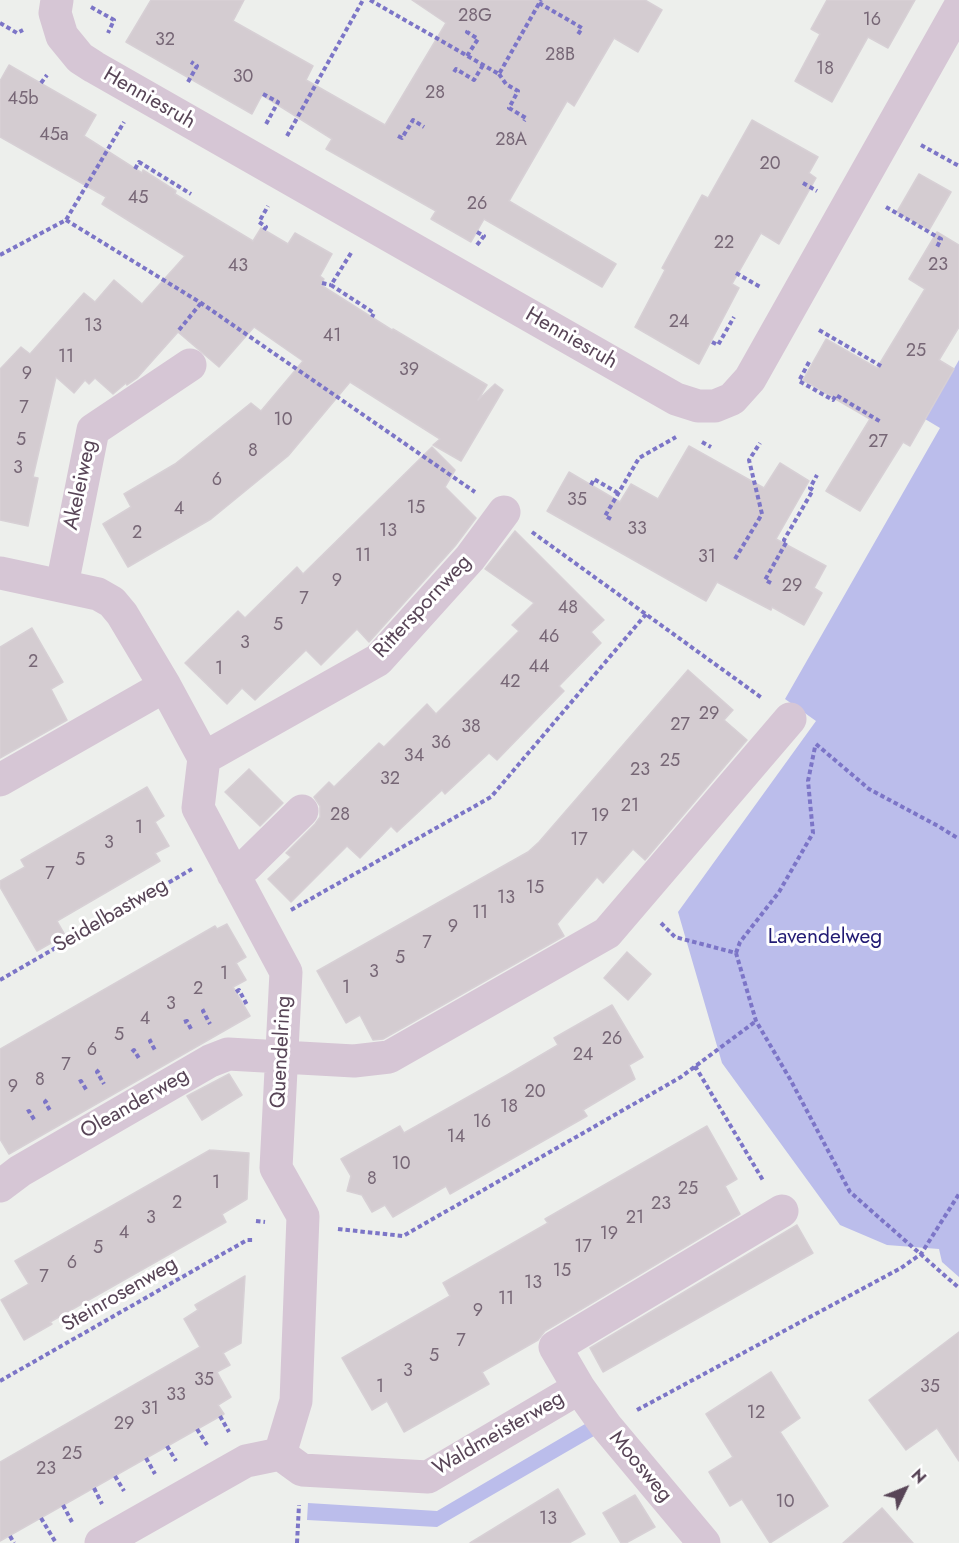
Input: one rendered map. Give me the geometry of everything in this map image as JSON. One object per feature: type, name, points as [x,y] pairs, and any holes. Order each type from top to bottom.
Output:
[{"type":"street","name":"Henniesruh","points":[[72,3],[55,13],[57,24],[71,49],[94,67],[676,399],[699,406],[715,406],[732,399],[750,379],[959,8]]},
{"type":"street","name":"Akeleiweg","points":[[62,585],[93,430],[190,365]]},
{"type":"street","name":"Ritterspornweg","points":[[204,758],[378,660],[470,558],[504,512]]},
{"type":"street","points":[[0,573],[98,594],[112,602],[122,614],[165,686],[204,758]]},
{"type":"street","points":[[0,780],[165,686]]},
{"type":"street","points":[[281,1056],[354,1061],[389,1057],[608,933],[790,719]]},
{"type":"street","name":"Quendelring","points":[[204,758],[198,808],[286,972],[276,1168],[303,1216],[303,1225],[296,1401],[280,1454]]},
{"type":"street","points":[[227,863],[246,866],[302,811]]},
{"type":"street","name":"Oleanderweg","points":[[0,1186],[20,1171],[210,1061],[228,1054],[281,1056]]},
{"type":"street","name":"Moosweg","points":[[704,1543],[606,1426],[579,1388],[555,1347],[782,1211]]},
{"type":"street","name":"Waldmeisterweg","points":[[280,1454],[302,1470],[428,1477],[579,1388]]},
{"type":"street","points":[[101,1543],[246,1461],[280,1454]]},
{"type":"path","points":[[270,168],[362,0]]},
{"type":"path","points":[[370,0],[499,74],[506,84],[518,91],[509,108],[526,118],[524,122]]},
{"type":"path","points":[[499,74],[540,2],[582,28],[577,36]]},
{"type":"path","points":[[72,3],[114,20],[106,37]]},
{"type":"path","points":[[0,23],[17,33],[26,29]]},
{"type":"path","points":[[467,56],[478,39],[467,32],[470,29]]},
{"type":"path","points":[[182,91],[197,66],[190,62]]},
{"type":"path","points":[[454,72],[456,69],[474,80],[483,65]]},
{"type":"path","points":[[41,83],[48,73]]},
{"type":"path","points":[[0,255],[66,220],[141,94]]},
{"type":"path","points":[[263,94],[278,102],[264,127]]},
{"type":"path","points":[[398,136],[402,138],[413,120],[424,127]]},
{"type":"path","points":[[920,144],[959,166]]},
{"type":"path","points":[[135,169],[139,162],[191,194]]},
{"type":"path","points":[[264,230],[266,227],[259,222],[271,202]]},
{"type":"path","points":[[884,206],[941,239],[936,249]]},
{"type":"path","points":[[66,220],[201,303],[504,512],[790,719]]},
{"type":"path","points":[[331,285],[354,248]]},
{"type":"path","points":[[736,273],[769,292]]},
{"type":"path","points":[[322,283],[331,285],[374,313],[372,317]]},
{"type":"path","points":[[712,342],[718,345],[734,317]]},
{"type":"path","points":[[829,336],[881,366]]},
{"type":"path","points":[[809,362],[799,381],[832,400],[836,395],[881,423]]},
{"type":"path","points":[[610,519],[605,516],[639,458],[679,436]]},
{"type":"path","points":[[695,438],[711,447]]},
{"type":"path","points":[[735,559],[762,514],[749,460],[760,443]]},
{"type":"path","points":[[771,583],[765,580],[813,490],[810,488],[817,474]]},
{"type":"path","points":[[591,485],[594,479],[618,493]]},
{"type":"path","points":[[262,927],[490,797],[647,614]]},
{"type":"path","points":[[959,839],[868,789],[816,743],[808,781],[813,833],[780,892],[740,942],[736,953],[756,1021],[790,1079],[850,1192],[959,1288]]},
{"type":"path","name":"Seidelbastweg","points":[[0,980],[227,863]]},
{"type":"path","points":[[675,937],[736,953]]},
{"type":"path","points":[[256,1221],[404,1236],[681,1077],[756,1021]]},
{"type":"path","points":[[695,1066],[782,1211]]},
{"type":"path","points":[[606,1426],[901,1268],[921,1254],[959,1194]]},
{"type":"path","name":"Steinrosenweg","points":[[0,1381],[247,1239],[255,1240]]},
{"type":"path","points":[[220,1416],[223,1421]]},
{"type":"path","points":[[197,1429],[200,1434]]},
{"type":"path","points":[[167,1446],[171,1451]]},
{"type":"path","points":[[146,1458],[149,1463]]},
{"type":"path","points":[[115,1476],[118,1481]]},
{"type":"path","points":[[94,1488],[96,1494]]},
{"type":"path","points":[[63,1505],[66,1511]]},
{"type":"path","points":[[41,1518],[56,1543]]},
{"type":"path","points":[[10,1536],[14,1543]]},
{"type":"green space","name":"Lavendelweg","points":[[959,360],[959,1277],[942,1262],[939,1249],[887,1245],[840,1225],[722,1063],[678,912],[816,721],[785,699],[940,428],[925,419]]},
{"type":"green space","points":[[585,1424],[594,1436],[437,1527],[307,1520],[308,1503],[437,1511]]},
{"type":"building","points":[[151,0],[244,0],[233,21],[313,66],[306,80],[385,125],[446,23],[412,0],[645,0],[662,10],[638,52],[614,38],[574,106],[567,101],[509,201],[616,264],[602,287],[484,219],[471,242],[431,219],[436,211],[326,149],[332,139],[262,95],[252,114],[126,42]]},
{"type":"building","points":[[827,0],[915,0],[888,48],[868,37],[832,102],[795,81],[820,34],[811,29]]},
{"type":"building","points":[[9,65],[96,115],[84,136],[142,173],[143,170],[176,191],[175,194],[253,241],[261,228],[288,244],[295,233],[332,254],[320,276],[324,279],[321,285],[392,330],[487,385],[478,400],[495,384],[503,390],[461,461],[433,445],[440,439],[350,382],[288,456],[211,519],[128,567],[103,524],[131,507],[124,494],[175,464],[251,403],[261,411],[303,361],[254,327],[219,367],[178,332],[137,378],[127,385],[126,383],[113,394],[95,378],[89,384],[85,380],[74,393],[56,377],[33,477],[38,478],[28,526],[0,520],[0,369],[21,347],[30,354],[84,293],[95,302],[114,280],[142,304],[185,256],[102,204],[106,197],[0,137],[0,81]]},
{"type":"building","points":[[752,120],[818,157],[809,173],[816,178],[779,244],[761,233],[732,284],[739,288],[699,364],[635,327],[665,270],[662,268],[702,195],[708,198]]},
{"type":"building","points":[[919,174],[951,192],[929,230],[897,212]]},
{"type":"building","points":[[937,232],[959,245],[959,327],[939,360],[954,369],[910,446],[903,442],[860,511],[826,491],[870,419],[803,380],[826,339],[877,368],[925,289],[909,279]]},
{"type":"building","points":[[689,446],[764,488],[780,463],[809,481],[776,539],[826,566],[814,588],[822,593],[804,625],[772,607],[771,610],[717,582],[706,601],[547,511],[569,472],[620,502],[631,484],[658,499]]},
{"type":"building","points":[[432,447],[455,470],[445,487],[476,518],[455,546],[369,642],[357,629],[321,665],[306,650],[255,700],[242,688],[227,704],[185,663],[238,611],[245,618],[297,567],[303,574]]},
{"type":"building","points":[[515,531],[604,620],[591,632],[601,643],[559,686],[564,691],[497,760],[489,753],[445,794],[442,790],[397,832],[391,826],[360,858],[347,846],[291,902],[268,879],[291,857],[286,853],[320,817],[320,806],[314,797],[329,782],[334,787],[379,743],[384,747],[427,704],[436,714],[519,631],[512,625],[534,603],[485,569]]},
{"type":"building","points":[[32,628],[63,682],[51,689],[67,720],[0,758],[0,647]]},
{"type":"building","points":[[688,670],[733,710],[724,720],[747,740],[645,860],[633,849],[603,883],[597,877],[557,924],[564,936],[383,1039],[373,1040],[360,1015],[346,1023],[317,971],[528,852]]},
{"type":"building","points":[[249,769],[283,803],[260,826],[225,792]]},
{"type":"building","points":[[147,787],[164,816],[155,822],[169,846],[155,853],[160,861],[57,921],[65,935],[37,951],[0,887],[0,881],[25,867],[21,860]]},
{"type":"building","points":[[227,924],[246,957],[236,963],[246,980],[233,987],[250,1016],[9,1154],[0,1139],[0,1049],[215,926],[217,929]]},
{"type":"building","points":[[627,952],[651,974],[628,1000],[604,978]]},
{"type":"building","points":[[612,1005],[643,1057],[629,1065],[635,1079],[583,1110],[587,1116],[450,1194],[446,1186],[393,1217],[385,1205],[372,1212],[362,1195],[347,1191],[351,1176],[341,1159],[400,1126],[404,1133],[507,1075],[558,1045],[554,1038]]},
{"type":"building","points":[[229,1074],[242,1095],[202,1120],[187,1096]]},
{"type":"building","points":[[707,1126],[737,1179],[725,1186],[740,1214],[545,1331],[538,1340],[482,1372],[489,1384],[404,1432],[387,1401],[372,1410],[342,1358],[450,1296],[443,1283],[548,1223],[545,1219]]},
{"type":"building","points":[[210,1150],[249,1153],[247,1199],[222,1214],[226,1222],[50,1322],[52,1324],[24,1340],[1,1300],[29,1284],[15,1261]]},
{"type":"building","points":[[797,1225],[813,1253],[603,1372],[590,1348]]},
{"type":"building","points":[[245,1276],[241,1343],[223,1353],[230,1365],[217,1372],[231,1397],[218,1405],[224,1414],[0,1541],[0,1462],[200,1347],[184,1319],[198,1310],[195,1305]]},
{"type":"building","points":[[959,1332],[959,1461],[937,1428],[906,1450],[869,1400]]},
{"type":"building","points":[[771,1372],[800,1418],[780,1432],[828,1506],[770,1543],[742,1499],[730,1506],[709,1472],[733,1457],[706,1414]]},
{"type":"building","points":[[558,1489],[585,1534],[569,1543],[470,1543]]},
{"type":"building","points":[[635,1495],[655,1527],[626,1543],[621,1543],[603,1513]]},
{"type":"building","points":[[882,1508],[913,1543],[843,1543]]}]
